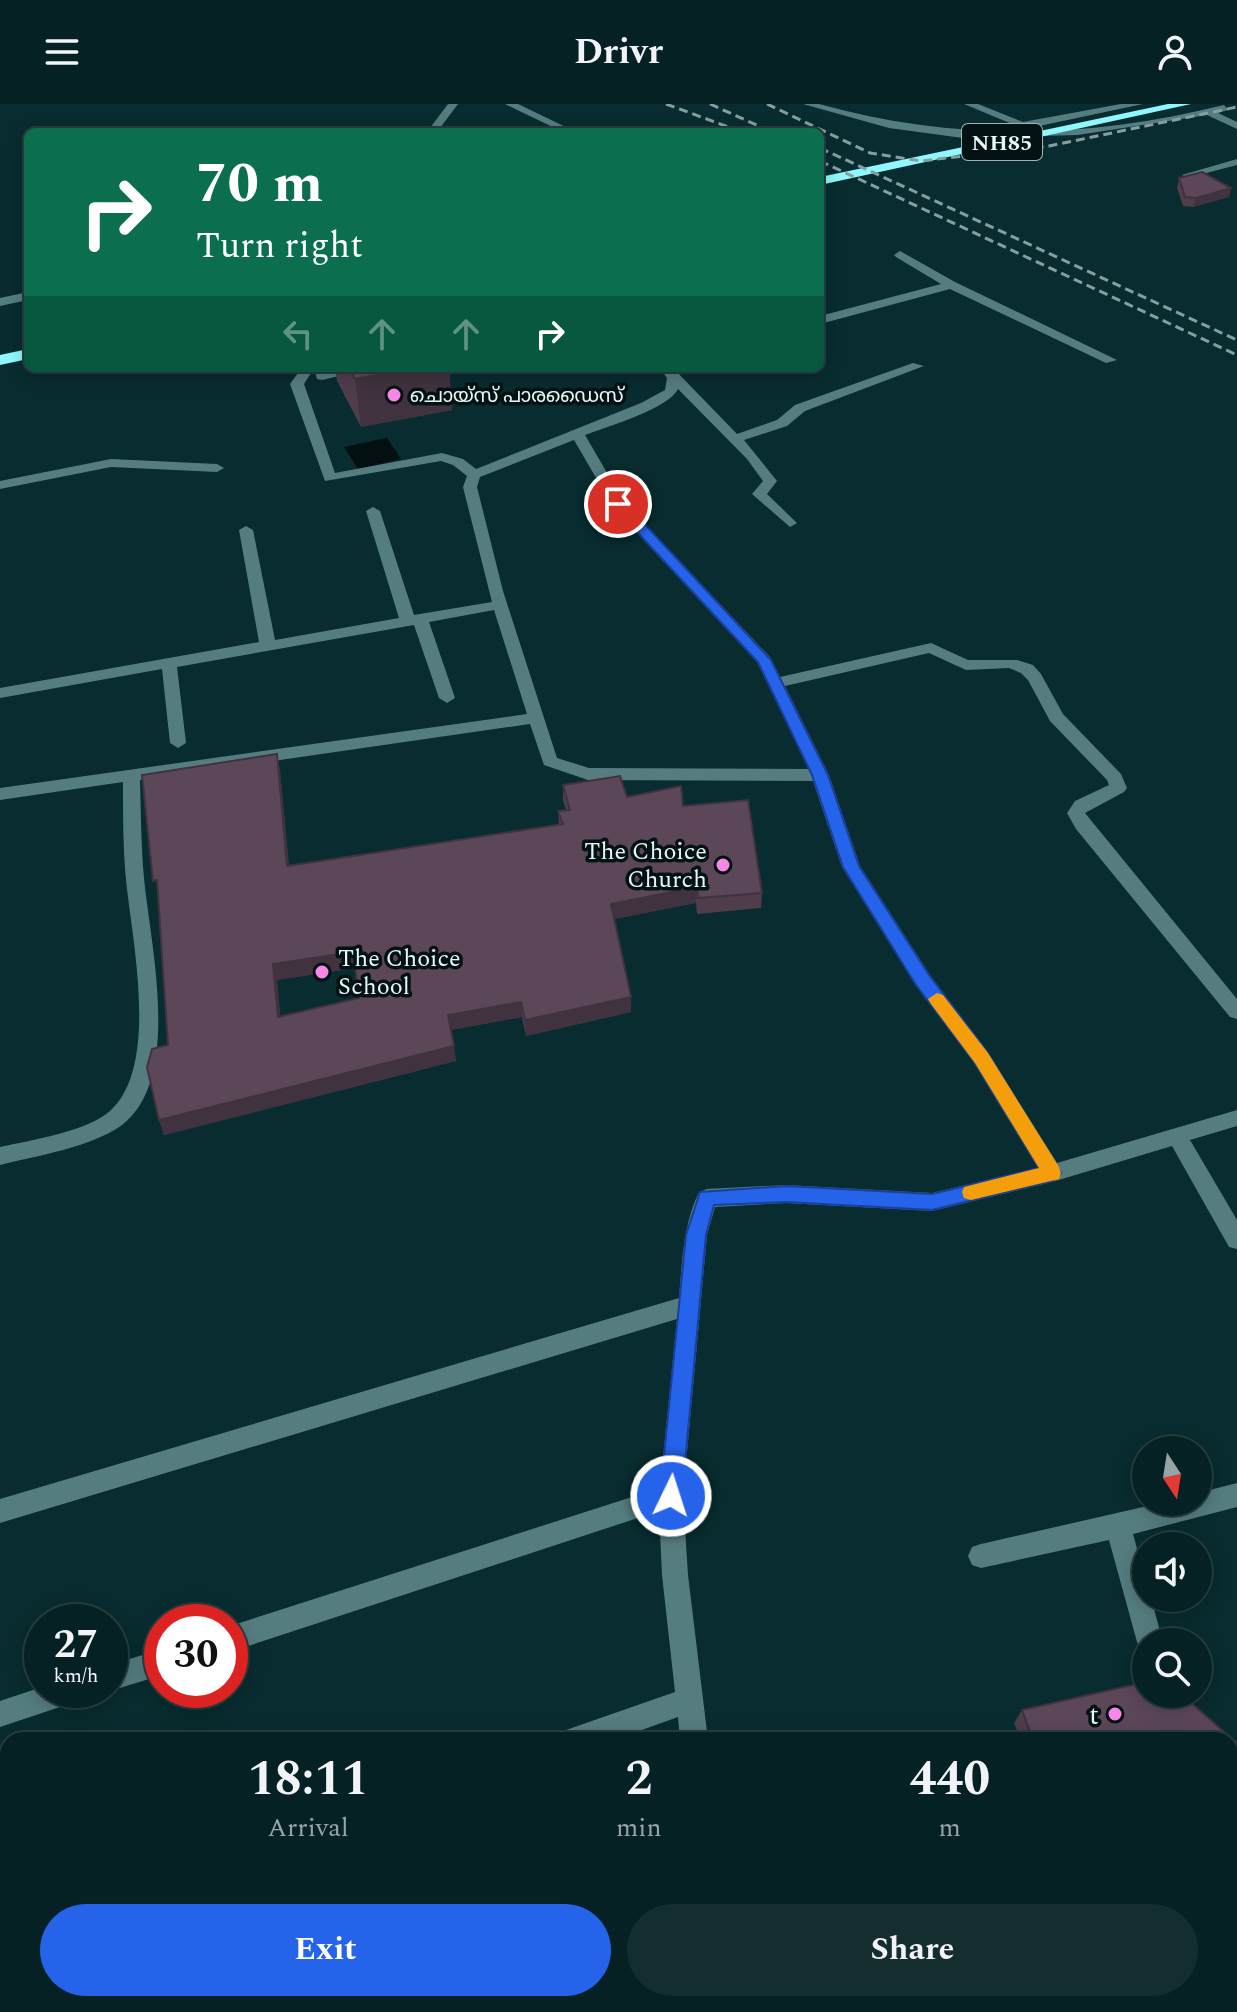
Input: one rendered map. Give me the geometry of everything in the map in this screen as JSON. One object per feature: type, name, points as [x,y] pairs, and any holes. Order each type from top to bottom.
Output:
[{"type":"highway","name":"NH85","points":[[824,180],[1185,104]]},
{"type":"highway","points":[[0,360],[24,355]]},
{"type":"street","points":[[435,128],[453,104]]},
{"type":"street","points":[[510,104],[562,128]]},
{"type":"street","points":[[808,104],[865,121],[1044,137],[1209,112],[1224,106],[1237,114]]},
{"type":"street","points":[[854,104],[947,129],[1025,126],[1138,104]]},
{"type":"street","points":[[969,104],[1025,126]]},
{"type":"street","points":[[1209,112],[1237,126]]},
{"type":"street","points":[[1187,175],[1237,162]]},
{"type":"street","points":[[900,255],[951,285],[1111,360]]},
{"type":"street","points":[[824,319],[951,285]]},
{"type":"street","points":[[0,302],[24,297]]},
{"type":"street","points":[[735,439],[782,423],[800,408],[918,366]]},
{"type":"street","points":[[305,372],[297,384],[330,478],[442,457],[458,462],[474,475]]},
{"type":"street","points":[[321,372],[322,376],[344,372]]},
{"type":"street","points":[[670,373],[735,439],[770,481],[759,494],[790,523]]},
{"type":"street","points":[[670,373],[671,392],[659,399],[474,475],[470,487],[498,605],[515,644],[550,761],[588,774],[820,775]]},
{"type":"street","points":[[577,434],[618,504],[764,660],[820,775],[851,867],[879,915],[981,1058],[1052,1173]]},
{"type":"street","points":[[0,485],[111,463],[217,468]]},
{"type":"street","points":[[373,511],[447,698]]},
{"type":"street","points":[[246,530],[268,646]]},
{"type":"street","points":[[0,693],[498,605]]},
{"type":"street","points":[[776,683],[931,648],[966,665],[1011,663],[1027,669],[1056,717],[1115,778],[1118,788],[1081,805],[1076,813],[1082,825],[1237,1012]]},
{"type":"street","points":[[169,663],[178,743]]},
{"type":"street","points":[[0,794],[131,773],[537,718]]},
{"type":"street","points":[[0,1156],[53,1142],[115,1118],[132,1100],[147,1052],[149,1021],[135,878],[131,773]]},
{"type":"street","points":[[693,1732],[675,1575],[671,1496],[696,1235],[704,1202],[710,1195],[786,1194],[932,1202],[1052,1173],[1237,1118]]},
{"type":"street","points":[[1177,1136],[1237,1240]]},
{"type":"street","points":[[0,1511],[690,1305]]},
{"type":"street","points":[[981,1556],[1118,1526],[1237,1495]]},
{"type":"street","points":[[248,1633],[671,1496]]},
{"type":"street","points":[[1118,1526],[1146,1628]]},
{"type":"street","points":[[599,1732],[689,1700]]},
{"type":"street","points":[[0,1714],[24,1706]]},
{"type":"shaded area","points":[[387,438],[401,459],[358,469],[344,447]]},
{"type":"building","points":[[1202,172],[1231,188],[1196,198],[1185,197],[1179,178]]},
{"type":"building","points":[[351,372],[394,372],[355,379]]},
{"type":"building","points":[[277,754],[287,866],[563,824],[558,811],[570,810],[563,785],[620,776],[627,797],[681,786],[683,806],[748,800],[762,893],[698,898],[697,887],[611,904],[631,997],[525,1020],[521,1002],[448,1015],[454,1046],[159,1120],[147,1067],[152,1049],[168,1045],[157,880],[153,881],[142,775]],"holes":[[[353,952],[359,998],[278,1017],[273,964]]]},
{"type":"building","name":"t","points":[[1132,1685],[1132,1708],[1197,1708],[1224,1732],[1030,1732],[1022,1710]]},
{"type":"railway","points":[[666,104],[731,128]]},
{"type":"railway","points":[[710,104],[763,128]]},
{"type":"railway","points":[[767,104],[817,128]]},
{"type":"railway","points":[[824,131],[870,153],[921,161],[1049,146],[1237,107]]},
{"type":"railway","points":[[824,150],[1237,340]]},
{"type":"railway","points":[[824,163],[1237,355]]},
{"type":"slow traffic","points":[[937,999],[981,1058],[1052,1173],[971,1192]]},
{"type":"place","name":"ചൊയ്സ് പാരഡൈസ്","points":[[394,395]]},
{"type":"place","name":"The Choice Church","points":[[723,865]]},
{"type":"place","name":"The Choice School","points":[[322,972]]},
{"type":"place","name":"t","points":[[1115,1714]]},
{"type":"route","points":[[618,504],[764,660],[803,746],[820,775],[851,867],[923,980],[981,1058],[1052,1173],[932,1202],[786,1194],[710,1195],[704,1202],[696,1235],[671,1496]]}]
